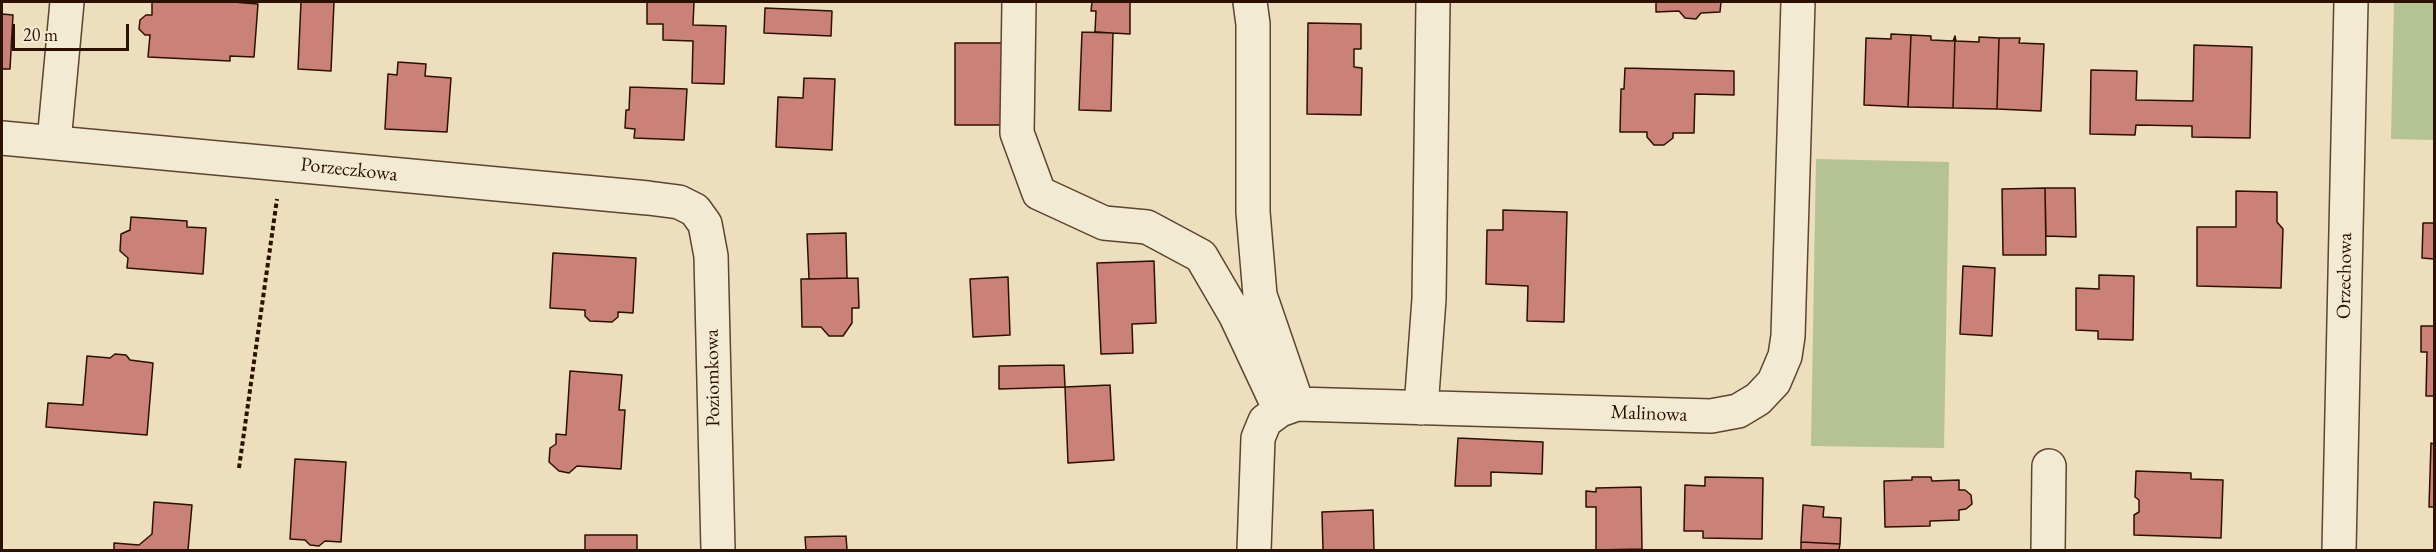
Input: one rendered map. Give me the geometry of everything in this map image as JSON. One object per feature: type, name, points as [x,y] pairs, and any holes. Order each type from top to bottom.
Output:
[{"type":"street","points":[[54,142],[67,2]]},
{"type":"street","points":[[1019,2],[1017,134],[1038,193],[1104,223],[1147,227],[1201,256],[1288,407]]},
{"type":"street","points":[[1250,2],[1253,24],[1253,212],[1260,295],[1288,407]]},
{"type":"street","points":[[1421,408],[1429,299],[1433,2]]},
{"type":"street","name":"Malinowa","points":[[1288,407],[1421,408],[1711,416],[1738,411],[1758,399],[1774,382],[1785,356],[1788,336],[1798,2]]},
{"type":"street","name":"Orzechowa","points":[[2339,550],[2352,2]]},
{"type":"street","name":"Porzeczkowa","points":[[2,138],[648,198],[679,202],[695,210]]},
{"type":"street","name":"Poziomkowa","points":[[695,210],[705,224],[711,256],[718,550]]},
{"type":"street","points":[[1254,550],[1257,438],[1264,422],[1288,407]]},
{"type":"street","points":[[2048,550],[2049,466]]},
{"type":"path","points":[[239,468],[283,163]]},
{"type":"green space","points":[[2394,2],[2434,2],[2434,140],[2391,139]]},
{"type":"green space","points":[[1816,159],[1949,162],[1944,448],[1811,446]]},
{"type":"building","points":[[152,2],[258,4],[254,57],[230,56],[230,61],[148,57],[150,35],[145,35],[139,29],[140,20],[146,15],[152,15]]},
{"type":"building","points":[[301,2],[334,2],[331,71],[298,69]]},
{"type":"building","points":[[647,2],[694,2],[693,25],[726,26],[724,84],[692,83],[693,41],[663,40],[663,24],[647,24]]},
{"type":"building","points":[[1092,2],[1130,2],[1130,34],[1095,32],[1096,11],[1091,11]]},
{"type":"building","points":[[1656,2],[1721,2],[1720,12],[1701,13],[1696,19],[1685,18],[1679,11],[1656,12]]},
{"type":"building","points":[[765,8],[832,11],[831,36],[764,33]]},
{"type":"building","points":[[2,14],[13,15],[10,69],[2,69]]},
{"type":"building","points":[[1308,23],[1361,24],[1361,49],[1354,49],[1354,67],[1362,68],[1361,115],[1307,114]]},
{"type":"building","points":[[1082,32],[1113,33],[1111,111],[1079,110]]},
{"type":"building","points":[[1891,34],[1911,35],[1908,107],[1864,105],[1866,38],[1891,39]]},
{"type":"building","points":[[1911,35],[1931,36],[1931,40],[1953,41],[1955,36],[1953,108],[1908,107]]},
{"type":"building","points":[[1955,36],[1956,41],[1979,42],[1979,37],[1999,38],[1997,109],[1953,108]]},
{"type":"building","points":[[1999,38],[2020,38],[2019,43],[2044,44],[2041,111],[1997,109]]},
{"type":"building","points":[[955,43],[1007,43],[1007,125],[955,125]]},
{"type":"building","points":[[2194,45],[2252,47],[2250,138],[2192,137],[2192,126],[2136,125],[2135,135],[2090,134],[2091,70],[2137,71],[2136,100],[2193,101]]},
{"type":"building","points":[[398,62],[426,64],[425,76],[451,78],[447,132],[385,129],[388,74],[397,75]]},
{"type":"building","points":[[1625,68],[1734,71],[1734,95],[1695,94],[1694,133],[1673,133],[1673,138],[1664,145],[1654,145],[1647,137],[1647,132],[1620,132],[1621,89],[1624,89]]},
{"type":"building","points":[[804,78],[835,79],[832,150],[776,147],[778,97],[803,98]]},
{"type":"building","points":[[630,87],[687,89],[684,140],[634,138],[635,129],[625,128]]},
{"type":"building","points":[[2045,188],[2046,255],[2003,255],[2002,189]]},
{"type":"building","points":[[2045,188],[2075,188],[2076,237],[2046,236]]},
{"type":"building","points":[[2236,191],[2277,192],[2277,222],[2283,229],[2281,288],[2197,286],[2197,227],[2236,227]]},
{"type":"building","points":[[1503,210],[1567,212],[1564,322],[1527,321],[1528,286],[1486,284],[1487,230],[1503,230]]},
{"type":"building","points":[[131,217],[187,221],[187,227],[206,228],[203,274],[127,268],[128,258],[120,251],[121,234],[130,230]]},
{"type":"building","points":[[2423,223],[2434,223],[2434,259],[2422,258]]},
{"type":"building","points":[[846,233],[847,278],[809,279],[807,234]]},
{"type":"building","points":[[553,253],[636,258],[633,313],[618,312],[618,317],[612,322],[590,321],[585,316],[585,310],[550,308]]},
{"type":"building","points":[[1154,261],[1156,323],[1132,324],[1133,353],[1101,354],[1097,263]]},
{"type":"building","points":[[1963,266],[1995,268],[1992,336],[1960,334]]},
{"type":"building","points":[[2099,275],[2134,276],[2133,340],[2098,339],[2098,331],[2076,330],[2076,288],[2099,289]]},
{"type":"building","points":[[1008,277],[1010,335],[973,337],[970,279]]},
{"type":"building","points":[[858,278],[859,308],[852,308],[852,323],[843,336],[829,336],[821,327],[802,327],[801,279]]},
{"type":"building","points":[[2421,326],[2434,326],[2434,396],[2426,396],[2427,352],[2421,352]]},
{"type":"building","points":[[115,354],[126,355],[130,360],[153,363],[147,435],[46,427],[48,403],[83,405],[87,356],[110,358]]},
{"type":"building","points":[[1064,365],[1065,387],[999,389],[999,366]]},
{"type":"building","points":[[570,371],[622,375],[619,410],[625,410],[621,469],[577,466],[569,473],[559,471],[549,462],[550,448],[556,444],[556,434],[566,435]]},
{"type":"building","points":[[1110,385],[1114,460],[1068,463],[1065,387]]},
{"type":"building","points":[[1458,438],[1543,442],[1542,474],[1491,472],[1491,486],[1455,486]]},
{"type":"building","points":[[2431,443],[2434,444],[2434,507],[2429,507]]},
{"type":"building","points":[[295,459],[346,462],[341,542],[325,541],[319,546],[310,545],[305,540],[290,539]]},
{"type":"building","points":[[2136,471],[2191,473],[2191,479],[2223,480],[2221,538],[2134,535],[2134,515],[2139,512],[2139,500],[2135,497]]},
{"type":"building","points":[[1705,477],[1763,478],[1762,539],[1703,538],[1703,531],[1684,531],[1685,485],[1705,486]]},
{"type":"building","points":[[1912,477],[1931,477],[1932,481],[1959,480],[1959,490],[1965,490],[1971,495],[1972,504],[1966,509],[1959,510],[1959,520],[1930,521],[1930,526],[1885,527],[1884,481],[1912,480]]},
{"type":"building","points":[[1641,487],[1642,549],[1596,550],[1596,507],[1586,507],[1586,491],[1596,492],[1596,488]]},
{"type":"building","points":[[154,502],[192,505],[188,550],[114,550],[114,543],[139,545],[152,534]]},
{"type":"building","points":[[1803,505],[1824,507],[1823,517],[1841,518],[1840,544],[1801,542]]},
{"type":"building","points":[[1373,510],[1374,550],[1323,550],[1322,512]]},
{"type":"building","points":[[585,535],[637,535],[637,550],[585,550]]},
{"type":"building","points":[[846,536],[847,550],[806,550],[805,537]]},
{"type":"building","points":[[1801,542],[1840,544],[1839,550],[1801,550]]}]
